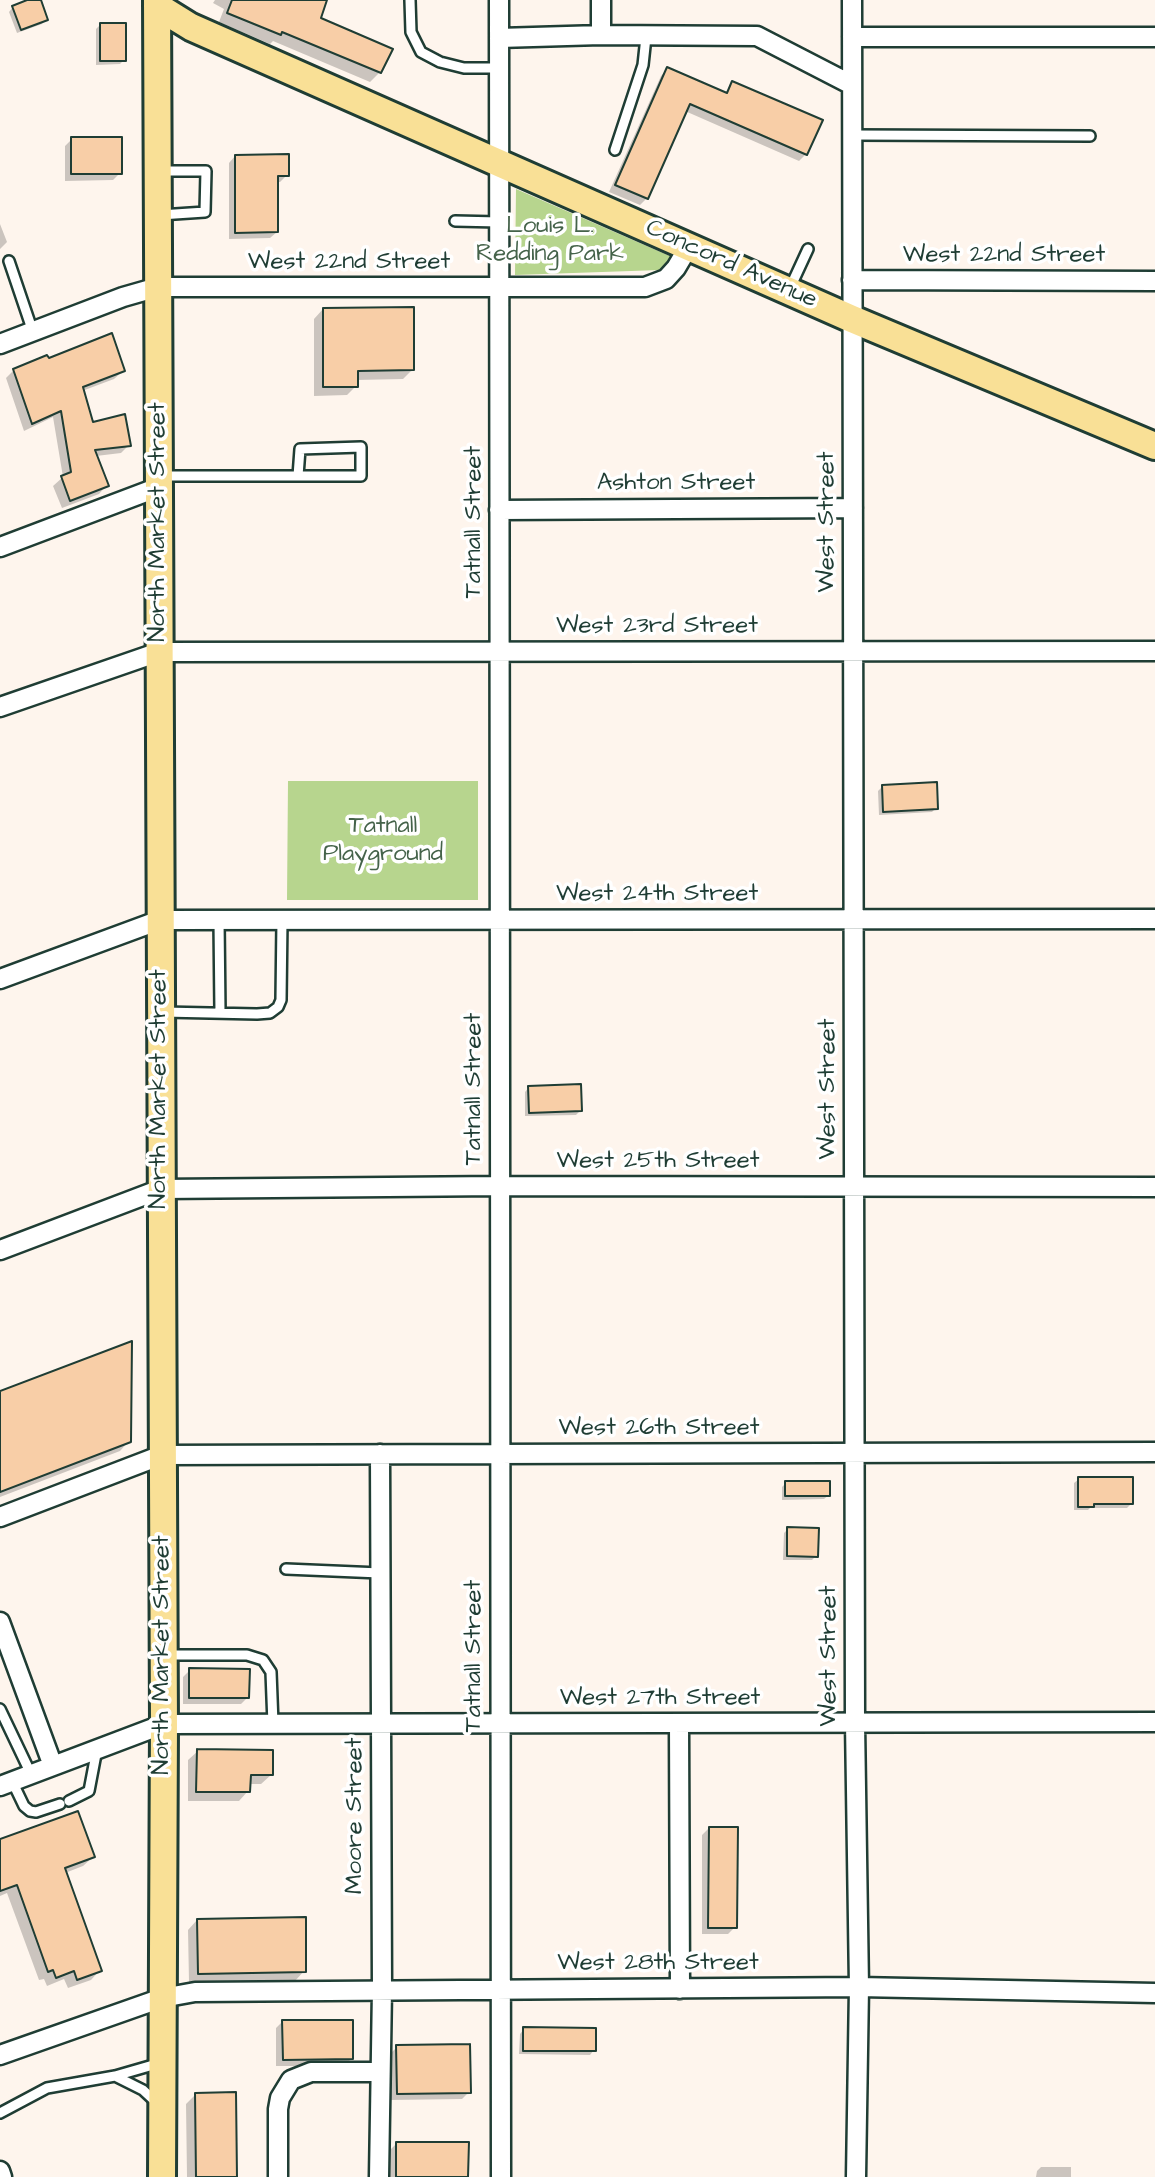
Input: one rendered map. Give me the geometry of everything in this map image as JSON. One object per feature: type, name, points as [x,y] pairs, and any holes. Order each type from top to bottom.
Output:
[{"type":"main road","name":"Concord Avenue","points":[[157,3],[191,27],[852,319],[1155,446]]},
{"type":"main road","name":"North Market Street","points":[[157,3],[164,1655],[162,2177]]},
{"type":"street","name":"Tatnall Street","points":[[499,0],[501,2177]]},
{"type":"street","points":[[601,0],[601,35]]},
{"type":"street","name":"West Street","points":[[852,0],[854,1453],[859,1987],[856,2177]]},
{"type":"street","points":[[499,38],[601,35],[757,36],[852,85]]},
{"type":"street","points":[[852,37],[1155,37]]},
{"type":"street","name":"West 22nd Street","points":[[0,344],[123,297],[158,287],[645,287],[666,279],[689,246]]},
{"type":"street","name":"West 22nd Street","points":[[852,280],[1155,281]]},
{"type":"street","points":[[0,547],[158,482]]},
{"type":"street","name":"Ashton Street","points":[[499,510],[853,508]]},
{"type":"street","name":"West 23rd Street","points":[[0,708],[159,652],[1155,651]]},
{"type":"street","name":"West 24th Street","points":[[160,920],[1155,919]]},
{"type":"street","points":[[0,979],[160,920]]},
{"type":"street","name":"West 25th Street","points":[[161,1189],[500,1186],[1155,1187]]},
{"type":"street","points":[[0,1250],[161,1189]]},
{"type":"street","name":"West 26th Street","points":[[162,1455],[1155,1452]]},
{"type":"street","name":"Moore Street","points":[[379,2177],[382,1989],[380,1454]]},
{"type":"street","points":[[0,1517],[162,1455]]},
{"type":"street","points":[[0,1622],[53,1766]]},
{"type":"street","name":"West 27th Street","points":[[164,1724],[1155,1722]]},
{"type":"street","points":[[6,1783],[164,1724]]},
{"type":"street","points":[[679,1724],[680,1989]]},
{"type":"street","name":"West 28th Street","points":[[0,2055],[162,1998],[195,1992],[859,1987],[1155,1993]]},
{"type":"street","points":[[278,2177],[278,2109],[280,2098],[291,2080],[311,2073],[379,2072]]},
{"type":"street","points":[[0,2171],[2,2177]]},
{"type":"lane","points":[[410,0],[411,32],[421,52],[440,62],[464,68],[499,68]]},
{"type":"lane","points":[[615,150],[643,65],[646,37]]},
{"type":"lane","points":[[852,135],[1090,136]]},
{"type":"lane","points":[[158,171],[206,171],[205,212],[158,215]]},
{"type":"lane","points":[[455,221],[499,222]]},
{"type":"lane","points":[[789,290],[808,249]]},
{"type":"lane","points":[[9,261],[33,332]]},
{"type":"lane","points":[[158,482],[361,476],[361,447],[300,449],[298,476]]},
{"type":"lane","points":[[219,920],[220,1013]]},
{"type":"lane","points":[[160,1012],[270,1013],[278,1007],[281,1000],[282,920]]},
{"type":"lane","points":[[286,1569],[380,1573]]},
{"type":"lane","points":[[164,1655],[247,1655],[263,1660],[271,1672],[273,1724]]},
{"type":"lane","points":[[0,1709],[31,1774]]},
{"type":"lane","points":[[6,1783],[30,1811],[36,1812],[64,1802],[89,1791],[97,1749]]},
{"type":"lane","points":[[0,2113],[47,2088],[115,2076],[162,2062]]},
{"type":"lane","points":[[115,2076],[153,2096],[162,2109]]},
{"type":"green space","name":"Louis L. Redding Park","points":[[516,189],[672,257],[660,270],[515,275]]},
{"type":"green space","name":"Tatnall Playground","points":[[288,781],[478,781],[478,900],[287,900]]},
{"type":"building","points":[[27,0],[41,0],[48,20],[21,30],[12,6]]},
{"type":"building","points":[[232,0],[327,0],[321,18],[393,49],[381,73],[282,32],[281,35],[227,13]]},
{"type":"building","points":[[100,23],[126,23],[126,61],[100,61]]},
{"type":"building","points":[[667,67],[727,93],[732,81],[823,120],[807,155],[690,104],[648,199],[615,185]]},
{"type":"building","points":[[71,137],[122,137],[122,174],[71,174]]},
{"type":"building","points":[[289,154],[289,176],[278,176],[278,232],[235,233],[235,155]]},
{"type":"building","points":[[414,307],[414,370],[358,371],[358,387],[323,387],[323,308]]},
{"type":"building","points":[[112,333],[125,371],[83,387],[93,422],[125,414],[131,446],[95,450],[109,486],[70,501],[61,476],[71,472],[61,411],[32,424],[13,369]]},
{"type":"building","points":[[937,782],[938,809],[883,812],[882,785]]},
{"type":"building","points":[[581,1084],[582,1111],[529,1113],[528,1086]]},
{"type":"building","points":[[132,1341],[131,1442],[0,1492],[0,1391]]},
{"type":"building","points":[[1078,1477],[1133,1477],[1133,1504],[1094,1504],[1094,1507],[1078,1507]]},
{"type":"building","points":[[785,1481],[830,1481],[830,1496],[785,1496]]},
{"type":"building","points":[[787,1527],[819,1528],[818,1557],[787,1556]]},
{"type":"building","points":[[189,1668],[250,1669],[249,1698],[189,1698]]},
{"type":"building","points":[[197,1749],[273,1750],[273,1775],[251,1775],[250,1792],[196,1792]]},
{"type":"building","points":[[78,1811],[95,1857],[65,1868],[102,1971],[77,1980],[74,1971],[56,1978],[53,1970],[48,1972],[17,1885],[0,1891],[0,1839]]},
{"type":"building","points":[[709,1827],[738,1827],[737,1928],[708,1928]]},
{"type":"building","points":[[306,1917],[306,1972],[198,1974],[197,1919]]},
{"type":"building","points":[[282,2020],[353,2020],[353,2059],[283,2060]]},
{"type":"building","points":[[523,2027],[596,2028],[596,2051],[523,2051]]},
{"type":"building","points":[[470,2044],[471,2093],[397,2094],[396,2045]]},
{"type":"building","points":[[236,2092],[237,2177],[196,2177],[195,2093]]},
{"type":"building","points":[[396,2142],[469,2142],[468,2177],[396,2177]]}]
